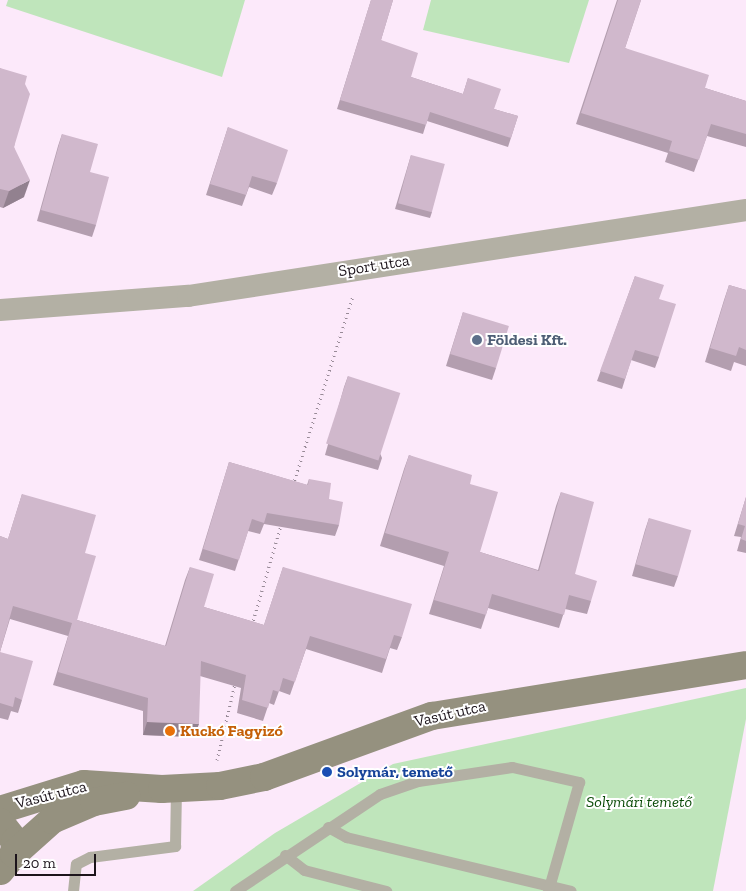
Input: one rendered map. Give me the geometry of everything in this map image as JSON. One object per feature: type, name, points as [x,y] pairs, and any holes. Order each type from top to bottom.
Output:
[{"type":"street","name":"Sport utca","points":[[0,310],[188,296],[746,210]]},
{"type":"street","name":"Vasút utca","points":[[8,870],[52,820],[94,802],[169,789],[264,777],[432,716],[746,664]]},
{"type":"street","name":"Vasút utca","points":[[0,810],[84,784],[169,789]]},
{"type":"street","points":[[0,822],[14,841],[8,870]]},
{"type":"lane","points":[[238,891],[285,855],[380,794],[472,770],[512,767],[579,782],[549,888]]},
{"type":"lane","points":[[73,891],[76,864],[90,857],[175,846],[169,789]]},
{"type":"lane","points":[[328,827],[346,837],[549,888],[571,891]]},
{"type":"lane","points":[[285,855],[304,870],[386,891]]},
{"type":"path","points":[[289,496],[358,280],[356,269]]},
{"type":"path","points":[[249,635],[284,515]]},
{"type":"path","points":[[217,760],[238,672]]},
{"type":"green space","points":[[8,0],[245,0],[222,77],[6,6]]},
{"type":"green space","points":[[431,0],[589,0],[569,63],[423,30]]},
{"type":"green space","name":"Solymári temető","points":[[746,688],[746,719],[713,891],[193,891],[275,833],[393,764]]},
{"type":"building","points":[[371,0],[393,0],[381,40],[418,53],[411,77],[463,94],[468,78],[501,89],[494,109],[518,116],[511,138],[430,112],[426,125],[340,100]]},
{"type":"building","points":[[618,0],[641,0],[625,48],[709,75],[705,88],[746,101],[746,134],[711,124],[699,160],[669,151],[672,141],[581,113]]},
{"type":"building","points":[[0,68],[27,76],[25,84],[30,94],[14,147],[30,180],[9,191],[0,189]]},
{"type":"building","points":[[228,127],[288,150],[277,183],[252,176],[246,195],[210,184]]},
{"type":"building","points":[[62,134],[98,144],[90,172],[109,177],[96,225],[41,210]]},
{"type":"building","points":[[411,155],[445,164],[432,212],[398,203]]},
{"type":"building","points":[[635,276],[664,285],[659,299],[676,304],[659,357],[635,350],[625,379],[600,371]]},
{"type":"building","points":[[729,285],[746,290],[746,350],[739,347],[736,356],[710,348]]},
{"type":"building","points":[[463,312],[509,326],[496,368],[450,354]]},
{"type":"building","points":[[348,376],[400,393],[378,461],[326,444]]},
{"type":"building","points":[[409,455],[472,475],[470,484],[498,492],[480,552],[539,571],[561,492],[594,502],[575,574],[597,581],[591,601],[569,595],[564,615],[492,594],[486,615],[434,600],[449,552],[385,533]]},
{"type":"building","points":[[229,462],[308,485],[309,479],[331,483],[329,499],[343,502],[339,525],[267,513],[264,523],[252,519],[239,560],[203,549]]},
{"type":"building","points":[[22,494],[96,515],[85,553],[96,556],[77,620],[166,646],[190,567],[214,574],[204,607],[264,625],[283,567],[412,604],[402,637],[394,635],[386,659],[310,636],[295,682],[283,678],[279,692],[273,690],[268,708],[242,700],[246,675],[201,661],[199,724],[147,722],[148,698],[58,672],[72,623],[13,606],[0,652],[0,536],[8,539]]},
{"type":"building","points":[[746,497],[746,541],[741,539],[745,526],[738,524]]},
{"type":"building","points":[[649,518],[691,530],[678,576],[636,564]]},
{"type":"building","points":[[0,652],[33,661],[22,700],[15,697],[13,707],[0,703]]},
{"type":"place","name":"Földesi Kft.","points":[[477,340]]},
{"type":"place","name":"Kuckó Fagyizó","points":[[170,731]]},
{"type":"place","name":"Solymár, temető","points":[[327,772]]}]
